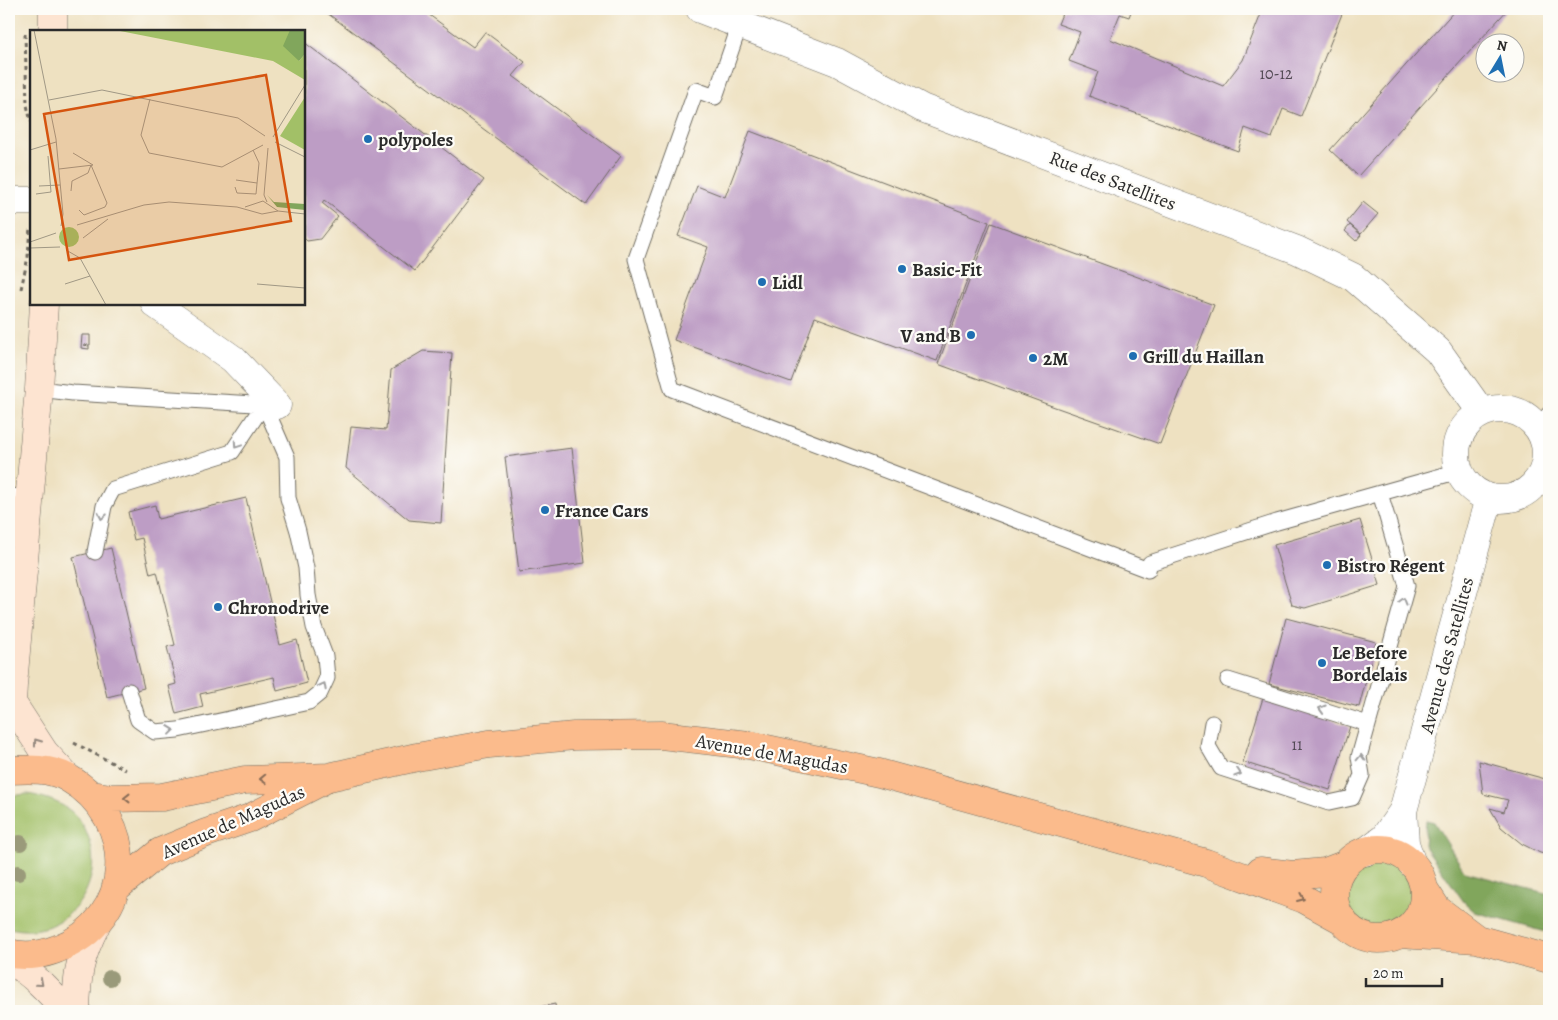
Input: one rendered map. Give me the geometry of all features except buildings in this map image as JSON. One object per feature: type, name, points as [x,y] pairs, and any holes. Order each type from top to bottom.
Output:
[{"type":"main road","name":"Avenue de Magudas","points":[[92,795],[111,798],[162,797],[245,780],[329,777],[417,757],[489,744],[574,736],[661,735],[749,745],[879,773],[1206,863],[1304,899],[1344,922]]},
{"type":"main road","points":[[9,770],[39,769],[67,778],[92,795],[107,815],[117,838],[120,863],[116,888],[108,908],[96,925],[73,943],[46,953],[17,955],[9,953]]},
{"type":"main road","name":"Avenue de Magudas","points":[[116,888],[160,852],[206,833],[250,818],[329,777]]},
{"type":"main road","points":[[1373,849],[1388,850],[1402,855],[1412,864],[1420,875],[1424,889],[1424,903],[1418,917],[1410,926],[1400,934],[1388,938],[1370,938],[1352,930],[1344,922],[1337,910],[1334,898],[1337,880],[1355,858],[1373,849]]},
{"type":"main road","name":"Avenue de Magudas","points":[[1206,863],[1293,875],[1325,872],[1355,858]]},
{"type":"main road","points":[[1424,889],[1437,909],[1477,938]]},
{"type":"main road","points":[[1400,934],[1477,938],[1549,959]]},
{"type":"street","points":[[52,9],[53,30]]},
{"type":"street","name":"Rue des Satellites","points":[[700,9],[837,62],[922,108],[1297,250],[1353,277],[1438,351],[1482,413]]},
{"type":"street","points":[[9,202],[30,201]]},
{"type":"street","points":[[44,305],[39,389],[19,497],[10,706],[44,752],[67,778]]},
{"type":"street","points":[[156,305],[233,359],[270,405]]},
{"type":"street","points":[[1497,410],[1512,411],[1526,418],[1543,421],[1546,469],[1528,490],[1516,497],[1489,498],[1476,492],[1466,483],[1459,471],[1456,451],[1462,432],[1471,421],[1482,413],[1497,410]]},
{"type":"street","name":"Avenue des Satellites","points":[[1412,864],[1405,843],[1403,811],[1489,498]]},
{"type":"street","name":"Avenue des Satellites","points":[[1355,858],[1384,838],[1403,811]]},
{"type":"street","points":[[76,1011],[77,980],[80,962],[84,948],[96,925]]},
{"type":"street","points":[[9,960],[25,969],[49,990],[66,1011]]},
{"type":"lane","points":[[740,24],[715,98],[696,90],[636,259],[672,389],[1148,570],[1150,563],[1277,522],[1459,471]]},
{"type":"lane","points":[[39,389],[74,393],[270,405]]},
{"type":"lane","points":[[95,552],[104,506],[113,489],[232,452],[270,405]]},
{"type":"lane","points":[[129,692],[138,720],[154,732],[178,730],[309,702],[320,693],[327,678],[324,656],[314,628],[308,595],[306,568],[288,498],[287,457],[270,405]]},
{"type":"lane","points":[[1212,723],[1208,746],[1221,768],[1328,804],[1352,798],[1362,775],[1359,757],[1407,586],[1380,493]]},
{"type":"lane","points":[[1228,680],[1368,724]]},
{"type":"path","points":[[25,28],[27,105],[30,118]]},
{"type":"path","points":[[67,740],[127,770]]},
{"type":"green space","points":[[28,794],[54,801],[74,814],[88,836],[92,852],[89,883],[83,897],[74,909],[62,919],[48,926],[32,930],[9,928],[9,796]]},
{"type":"green space","points":[[1426,820],[1434,822],[1465,872],[1549,894],[1549,933],[1475,912],[1464,902],[1424,845]]},
{"type":"green space","points":[[1379,862],[1391,865],[1402,872],[1409,883],[1412,895],[1409,907],[1402,918],[1391,925],[1379,928],[1367,925],[1356,918],[1349,907],[1346,895],[1349,883],[1356,872],[1367,865]]},
{"type":"place","name":"polypoles","points":[[368,139]]},
{"type":"place","name":"Basic-Fit","points":[[902,269]]},
{"type":"place","name":"Lidl","points":[[762,282]]},
{"type":"place","name":"V and B","points":[[971,335]]},
{"type":"place","name":"Grill du Haillan","points":[[1133,356]]},
{"type":"place","name":"2M","points":[[1033,358]]},
{"type":"place","name":"France Cars","points":[[545,510]]},
{"type":"place","name":"Bistro Régent","points":[[1327,565]]},
{"type":"place","name":"Chronodrive","points":[[218,607]]},
{"type":"place","name":"Le Before Bordelais","points":[[1322,663]]}]
